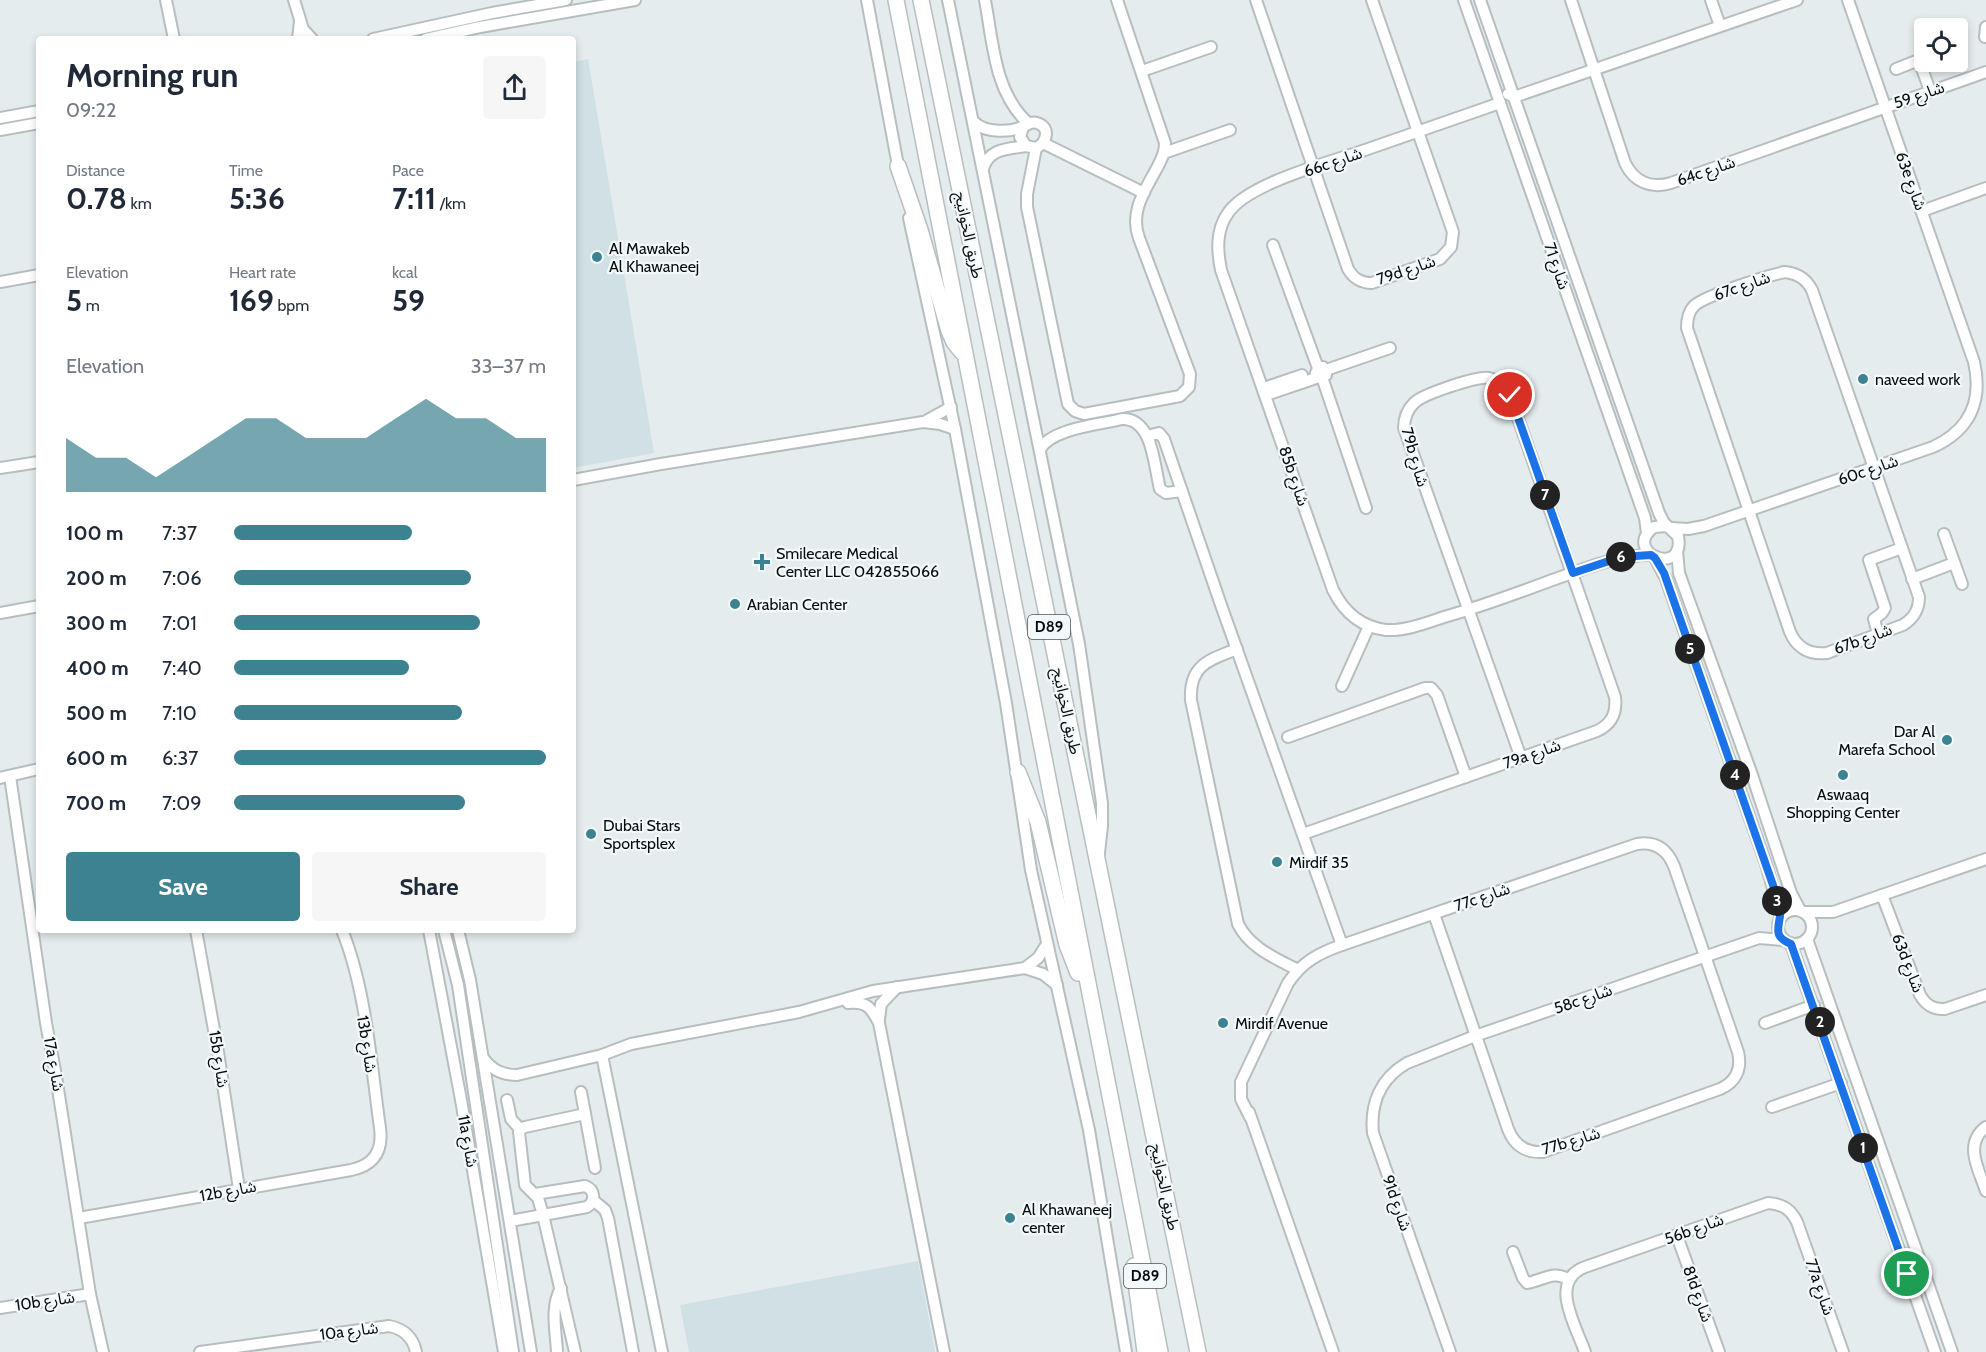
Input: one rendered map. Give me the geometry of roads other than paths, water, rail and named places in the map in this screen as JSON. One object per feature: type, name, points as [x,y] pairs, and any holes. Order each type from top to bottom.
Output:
[{"type":"highway","name":"طريق الخوانيج","points":[[896,0],[1160,1352]]},
{"type":"highway","name":"طريق الخوانيج","points":[[921,0],[1198,1352]]},
{"type":"highway","points":[[898,166],[920,230],[949,331],[954,342],[966,355]]},
{"type":"highway","points":[[1018,772],[1038,822],[1067,945],[1088,990]]},
{"type":"highway","points":[[1130,1200],[1131,1247],[1145,1352]]},
{"type":"highway","points":[[1179,1253],[1209,1352]]},
{"type":"street","points":[[166,0],[173,36]]},
{"type":"street","points":[[294,0],[303,29],[309,36]]},
{"type":"street","points":[[387,36],[492,13],[566,0]]},
{"type":"street","points":[[440,36],[635,0]]},
{"type":"street","points":[[867,0],[898,166],[951,407],[1018,772],[1018,792],[1029,858],[1096,1168],[1126,1352]]},
{"type":"street","points":[[948,0],[1079,644],[1099,781],[1102,826],[1097,859]]},
{"type":"street","points":[[985,0],[1002,85],[1025,125]]},
{"type":"street","points":[[1032,144],[1027,207],[1067,399],[1071,408],[1079,413],[1088,413],[1176,398],[1187,391],[1191,383],[1190,374],[1137,232],[1136,215],[1164,153],[1164,139],[1117,0]]},
{"type":"street","name":"79d شارع","points":[[1256,0],[1348,269],[1361,281],[1372,283],[1433,262],[1446,254],[1451,247],[1453,232],[1372,0]]},
{"type":"street","name":"شارع 71","points":[[1464,0],[1645,518],[1646,535]]},
{"type":"street","name":"شارع 71","points":[[1480,0],[1659,513],[1669,527]]},
{"type":"street","points":[[1571,0],[1595,70]]},
{"type":"street","points":[[1711,0],[1720,26]]},
{"type":"street","points":[[1478,40],[1482,38],[1486,40],[1505,90],[1514,98],[1797,0]]},
{"type":"street","name":"63e شارع","points":[[1848,0],[1974,362]]},
{"type":"street","points":[[298,36],[300,21]]},
{"type":"street","points":[[1142,71],[1211,48]]},
{"type":"street","points":[[1896,69],[1914,62]]},
{"type":"street","name":"64c شارع","points":[[1595,70],[1628,169],[1640,181],[1655,186],[1671,183],[1885,107]]},
{"type":"street","points":[[1925,72],[1930,91]]},
{"type":"street","name":"شارع 59","points":[[1885,107],[1986,72]]},
{"type":"street","name":"66c شارع","points":[[1221,270],[1218,255],[1221,226],[1228,212],[1252,193],[1314,168],[1500,103]]},
{"type":"street","points":[[0,118],[36,112]]},
{"type":"street","points":[[974,122],[989,131],[1037,123],[1044,127],[1046,135],[1032,144],[1008,144],[990,155],[983,168]]},
{"type":"street","points":[[0,130],[36,124]]},
{"type":"street","points":[[1025,125],[1020,133],[1032,144],[1144,193]]},
{"type":"street","points":[[1164,153],[1230,130]]},
{"type":"street","points":[[1922,211],[1986,188]]},
{"type":"street","points":[[1273,245],[1320,372],[1366,508]]},
{"type":"street","name":"85b شارع","points":[[1221,270],[1333,590],[1344,608],[1369,626]]},
{"type":"street","name":"67c شارع","points":[[1749,511],[1687,322],[1690,311],[1698,303],[1751,282],[1785,272],[1794,273],[1808,283],[1874,468]]},
{"type":"street","points":[[0,282],[36,276]]},
{"type":"street","points":[[1265,392],[1390,348]]},
{"type":"street","name":"60c شارع","points":[[1669,527],[1688,529],[1704,526],[1933,447],[1956,434],[1976,401],[1977,375],[1974,362]]},
{"type":"street","name":"79b شارع","points":[[1521,758],[1406,434],[1406,415],[1412,404],[1422,397],[1480,377],[1492,378],[1503,385],[1510,395],[1573,573]]},
{"type":"street","points":[[923,422],[951,407]]},
{"type":"street","points":[[1040,449],[1053,436],[1122,419],[1133,420],[1142,426],[1147,436],[1160,489],[1166,493],[1182,491]]},
{"type":"street","points":[[576,479],[923,422],[955,429]]},
{"type":"street","points":[[1147,436],[1158,433],[1163,436],[1342,945]]},
{"type":"street","points":[[0,468],[36,462]]},
{"type":"street","name":"67b شارع","points":[[1749,511],[1790,632],[1798,645],[1811,653],[1827,652],[1903,625],[1917,611],[1919,597],[1874,468]]},
{"type":"street","points":[[1621,557],[1658,525],[1669,527],[1678,536],[1679,573],[1752,774],[1791,893],[1802,911],[1810,918],[1809,935],[1952,1352]]},
{"type":"street","name":"60c شارع","points":[[1677,548],[1704,526]]},
{"type":"street","points":[[1944,534],[1962,584]]},
{"type":"street","points":[[1646,535],[1646,547],[1664,573],[1774,888],[1779,918],[1777,929],[1787,942],[1814,1005],[1935,1352]]},
{"type":"street","points":[[1342,686],[1369,626],[1387,630],[1414,626],[1468,610],[1621,557],[1665,559],[1674,554],[1677,548]]},
{"type":"street","points":[[1878,634],[1874,619],[1884,612],[1884,608],[1869,560],[1902,548]]},
{"type":"street","points":[[1912,579],[1954,563]]},
{"type":"street","name":"79a شارع","points":[[1303,834],[1605,728],[1615,714],[1615,697],[1573,573]]},
{"type":"street","points":[[0,613],[36,607]]},
{"type":"street","points":[[1237,649],[1200,661],[1189,671],[1186,686],[1191,700],[1238,924],[1255,946],[1298,970]]},
{"type":"street","points":[[1288,737],[1425,688],[1431,688],[1437,695],[1466,777]]},
{"type":"street","points":[[5,777],[36,770]]},
{"type":"street","name":"17a شارع","points":[[5,777],[36,926]]},
{"type":"street","name":"77c شارع","points":[[1333,1352],[1250,1117],[1245,1092],[1248,1067],[1288,984],[1298,970],[1321,952],[1637,843],[1660,847],[1671,859],[1706,957]]},
{"type":"street","points":[[1779,918],[1787,911],[1833,912],[1986,859]]},
{"type":"street","name":"63d شارع","points":[[1882,895],[1920,995],[1927,1005],[1939,1010],[1945,1009],[1986,995]]},
{"type":"street","points":[[1787,942],[1800,943],[1833,912]]},
{"type":"street","name":"77b شارع","points":[[1434,914],[1510,1136],[1528,1151],[1544,1152],[1682,1104],[1720,1089],[1733,1081],[1740,1067],[1738,1052],[1706,957]]},
{"type":"street","name":"58c شارع","points":[[1407,1063],[1475,1036],[1759,938],[1779,918]]},
{"type":"street","name":"17a شارع","points":[[37,933],[90,1294],[103,1352]]},
{"type":"street","name":"15b شارع","points":[[197,933],[239,1189]]},
{"type":"street","name":"13b شارع","points":[[343,933],[355,974],[375,1094],[381,1143],[374,1158]]},
{"type":"street","name":"11a شارع","points":[[430,933],[504,1352]]},
{"type":"street","name":"11a شارع","points":[[445,933],[455,968],[513,1352]]},
{"type":"street","name":"11a شارع","points":[[459,933],[470,980],[531,1352]]},
{"type":"street","name":"58c شارع","points":[[1759,938],[1787,942]]},
{"type":"street","points":[[1024,968],[1038,958],[1047,944]]},
{"type":"street","points":[[483,1058],[495,1070],[512,1075],[602,1055],[641,1042],[800,1012],[867,993],[1024,968],[1043,974],[1058,986]]},
{"type":"street","points":[[879,1023],[881,1004],[897,987]]},
{"type":"street","points":[[837,1001],[870,1006],[879,1023],[944,1352]]},
{"type":"street","points":[[1765,1023],[1814,1005]]},
{"type":"street","points":[[466,1041],[476,1067],[480,1097],[491,1103]]},
{"type":"street","points":[[602,1055],[662,1352]]},
{"type":"street","name":"91d شارع","points":[[1407,1063],[1390,1075],[1378,1092],[1372,1112],[1373,1133],[1450,1352]]},
{"type":"street","points":[[1772,1107],[1841,1083]]},
{"type":"street","points":[[581,1092],[595,1168]]},
{"type":"street","points":[[507,1101],[511,1119],[520,1129]]},
{"type":"street","points":[[520,1129],[585,1114]]},
{"type":"street","points":[[1985,1183],[1975,1160],[1974,1147],[1978,1135],[1986,1127]]},
{"type":"street","points":[[520,1129],[525,1185],[535,1194],[543,1215],[575,1352]]},
{"type":"street","points":[[478,1130],[484,1131],[490,1138],[513,1280],[522,1296]]},
{"type":"street","name":"12b شارع","points":[[79,1218],[360,1168],[374,1158]]},
{"type":"street","points":[[535,1194],[585,1186],[591,1189],[593,1200],[605,1210],[633,1352]]},
{"type":"street","points":[[510,1221],[587,1207],[593,1200]]},
{"type":"street","name":"56b شارع","points":[[1569,1280],[1578,1269],[1768,1203],[1782,1206],[1794,1215],[1797,1222]]},
{"type":"street","name":"77a شارع","points":[[1797,1222],[1843,1352]]},
{"type":"street","name":"81d شارع","points":[[1677,1236],[1719,1352]]},
{"type":"street","points":[[1513,1252],[1522,1278],[1527,1283],[1555,1275],[1569,1280],[1565,1294],[1585,1352]]},
{"type":"street","points":[[491,1276],[499,1262]]},
{"type":"street","points":[[557,1352],[554,1310],[561,1288]]},
{"type":"street","name":"10b شارع","points":[[0,1308],[90,1294]]},
{"type":"street","name":"10a شارع","points":[[200,1352],[262,1347],[389,1326],[404,1331],[413,1342],[416,1351]]},
{"type":"place","name":"Al Mawakeb Al Khawaneej","points":[[597,257]]},
{"type":"place","name":"naveed work","points":[[1863,379]]},
{"type":"place","name":"Smilecare Medical Center LLC 042855066","points":[[762,562]]},
{"type":"place","name":"Arabian Center","points":[[735,604]]},
{"type":"place","name":"Dar Al Marefa School","points":[[1947,740]]},
{"type":"place","name":"Aswaaq Shopping Center","points":[[1843,775]]},
{"type":"place","name":"Dubai Stars Sportsplex","points":[[591,834]]},
{"type":"place","name":"Mirdif 35","points":[[1277,862]]},
{"type":"place","name":"Mirdif Avenue","points":[[1223,1023]]},
{"type":"place","name":"Al Khawaneej center","points":[[1010,1218]]}]
